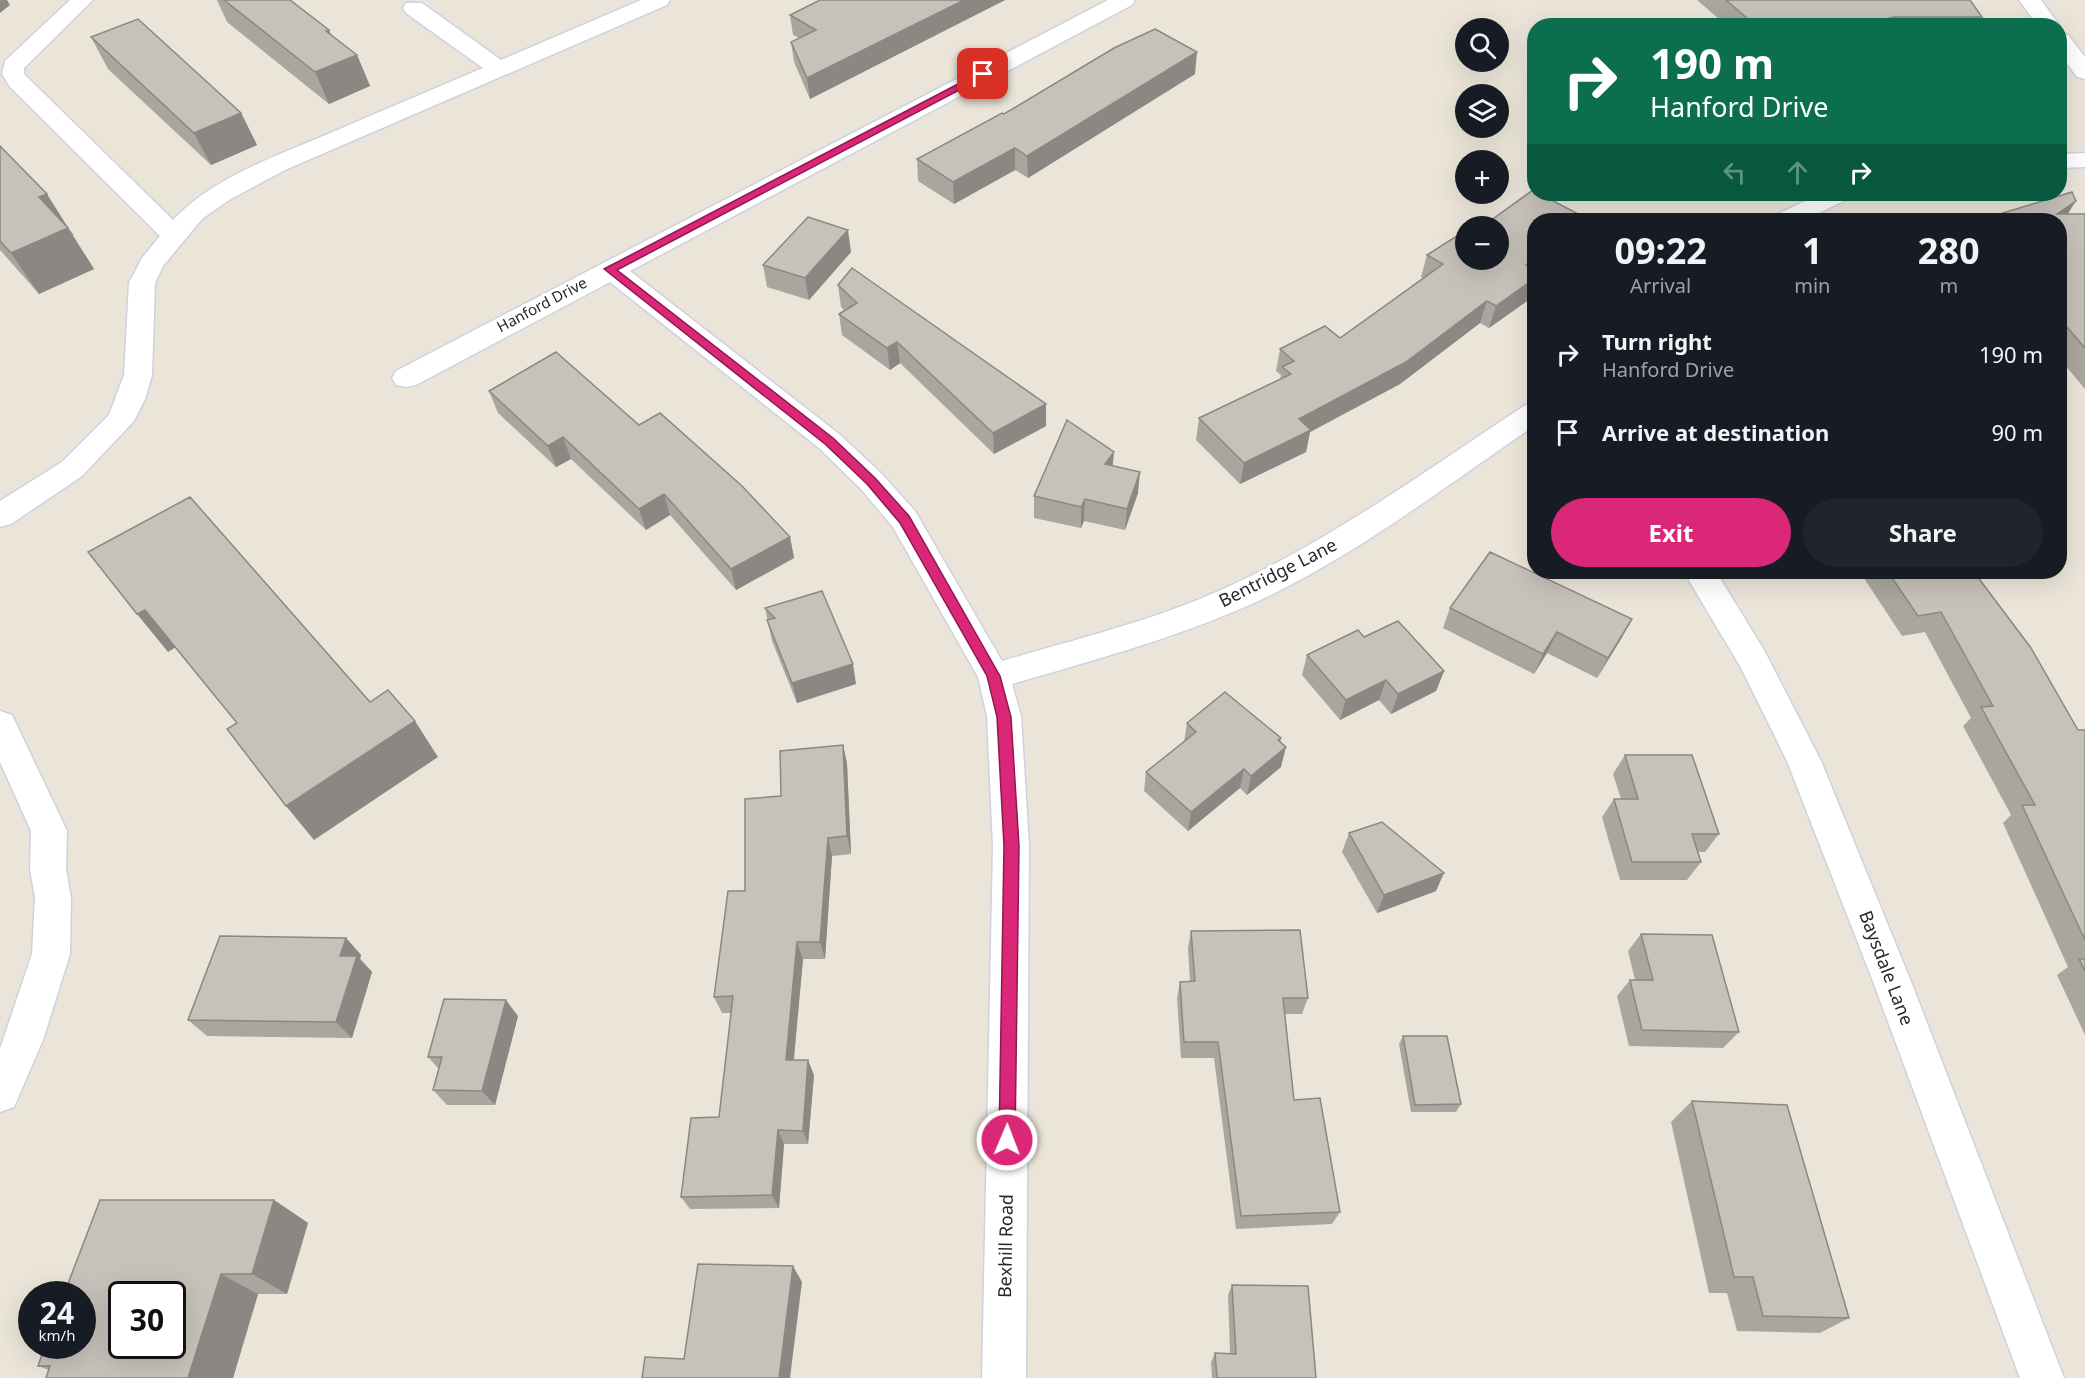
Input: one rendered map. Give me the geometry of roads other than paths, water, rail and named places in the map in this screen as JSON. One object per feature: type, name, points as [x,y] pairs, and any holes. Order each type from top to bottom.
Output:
[{"type":"street","points":[[82,0],[19,59],[13,66],[13,74],[18,82],[174,235]]},
{"type":"street","points":[[0,516],[72,469],[120,421],[131,399],[138,375],[142,283],[151,264],[193,214],[220,195],[276,165],[499,69],[613,9],[659,0]]},
{"type":"street","name":"Hanford Drive","points":[[406,378],[1124,0]]},
{"type":"street","points":[[2030,0],[2043,18]]},
{"type":"street","points":[[414,8],[499,69]]},
{"type":"street","points":[[2067,49],[2085,72]]},
{"type":"street","points":[[2067,160],[2085,160]]},
{"type":"street","points":[[1800,213],[1824,201]]},
{"type":"street","name":"Bexhill Road","points":[[610,269],[829,441],[871,481],[904,519],[993,676],[1005,726],[1011,846],[1004,1378]]},
{"type":"street","name":"Bentridge Lane","points":[[993,676],[1161,626],[1244,594],[1328,550],[1527,417]]},
{"type":"street","name":"Baysdale Lane","points":[[1704,579],[1754,659],[1804,761],[1893,984],[2042,1378]]},
{"type":"street","points":[[0,1093],[24,1040],[51,954],[53,898],[48,869],[49,831],[2,734]]}]
